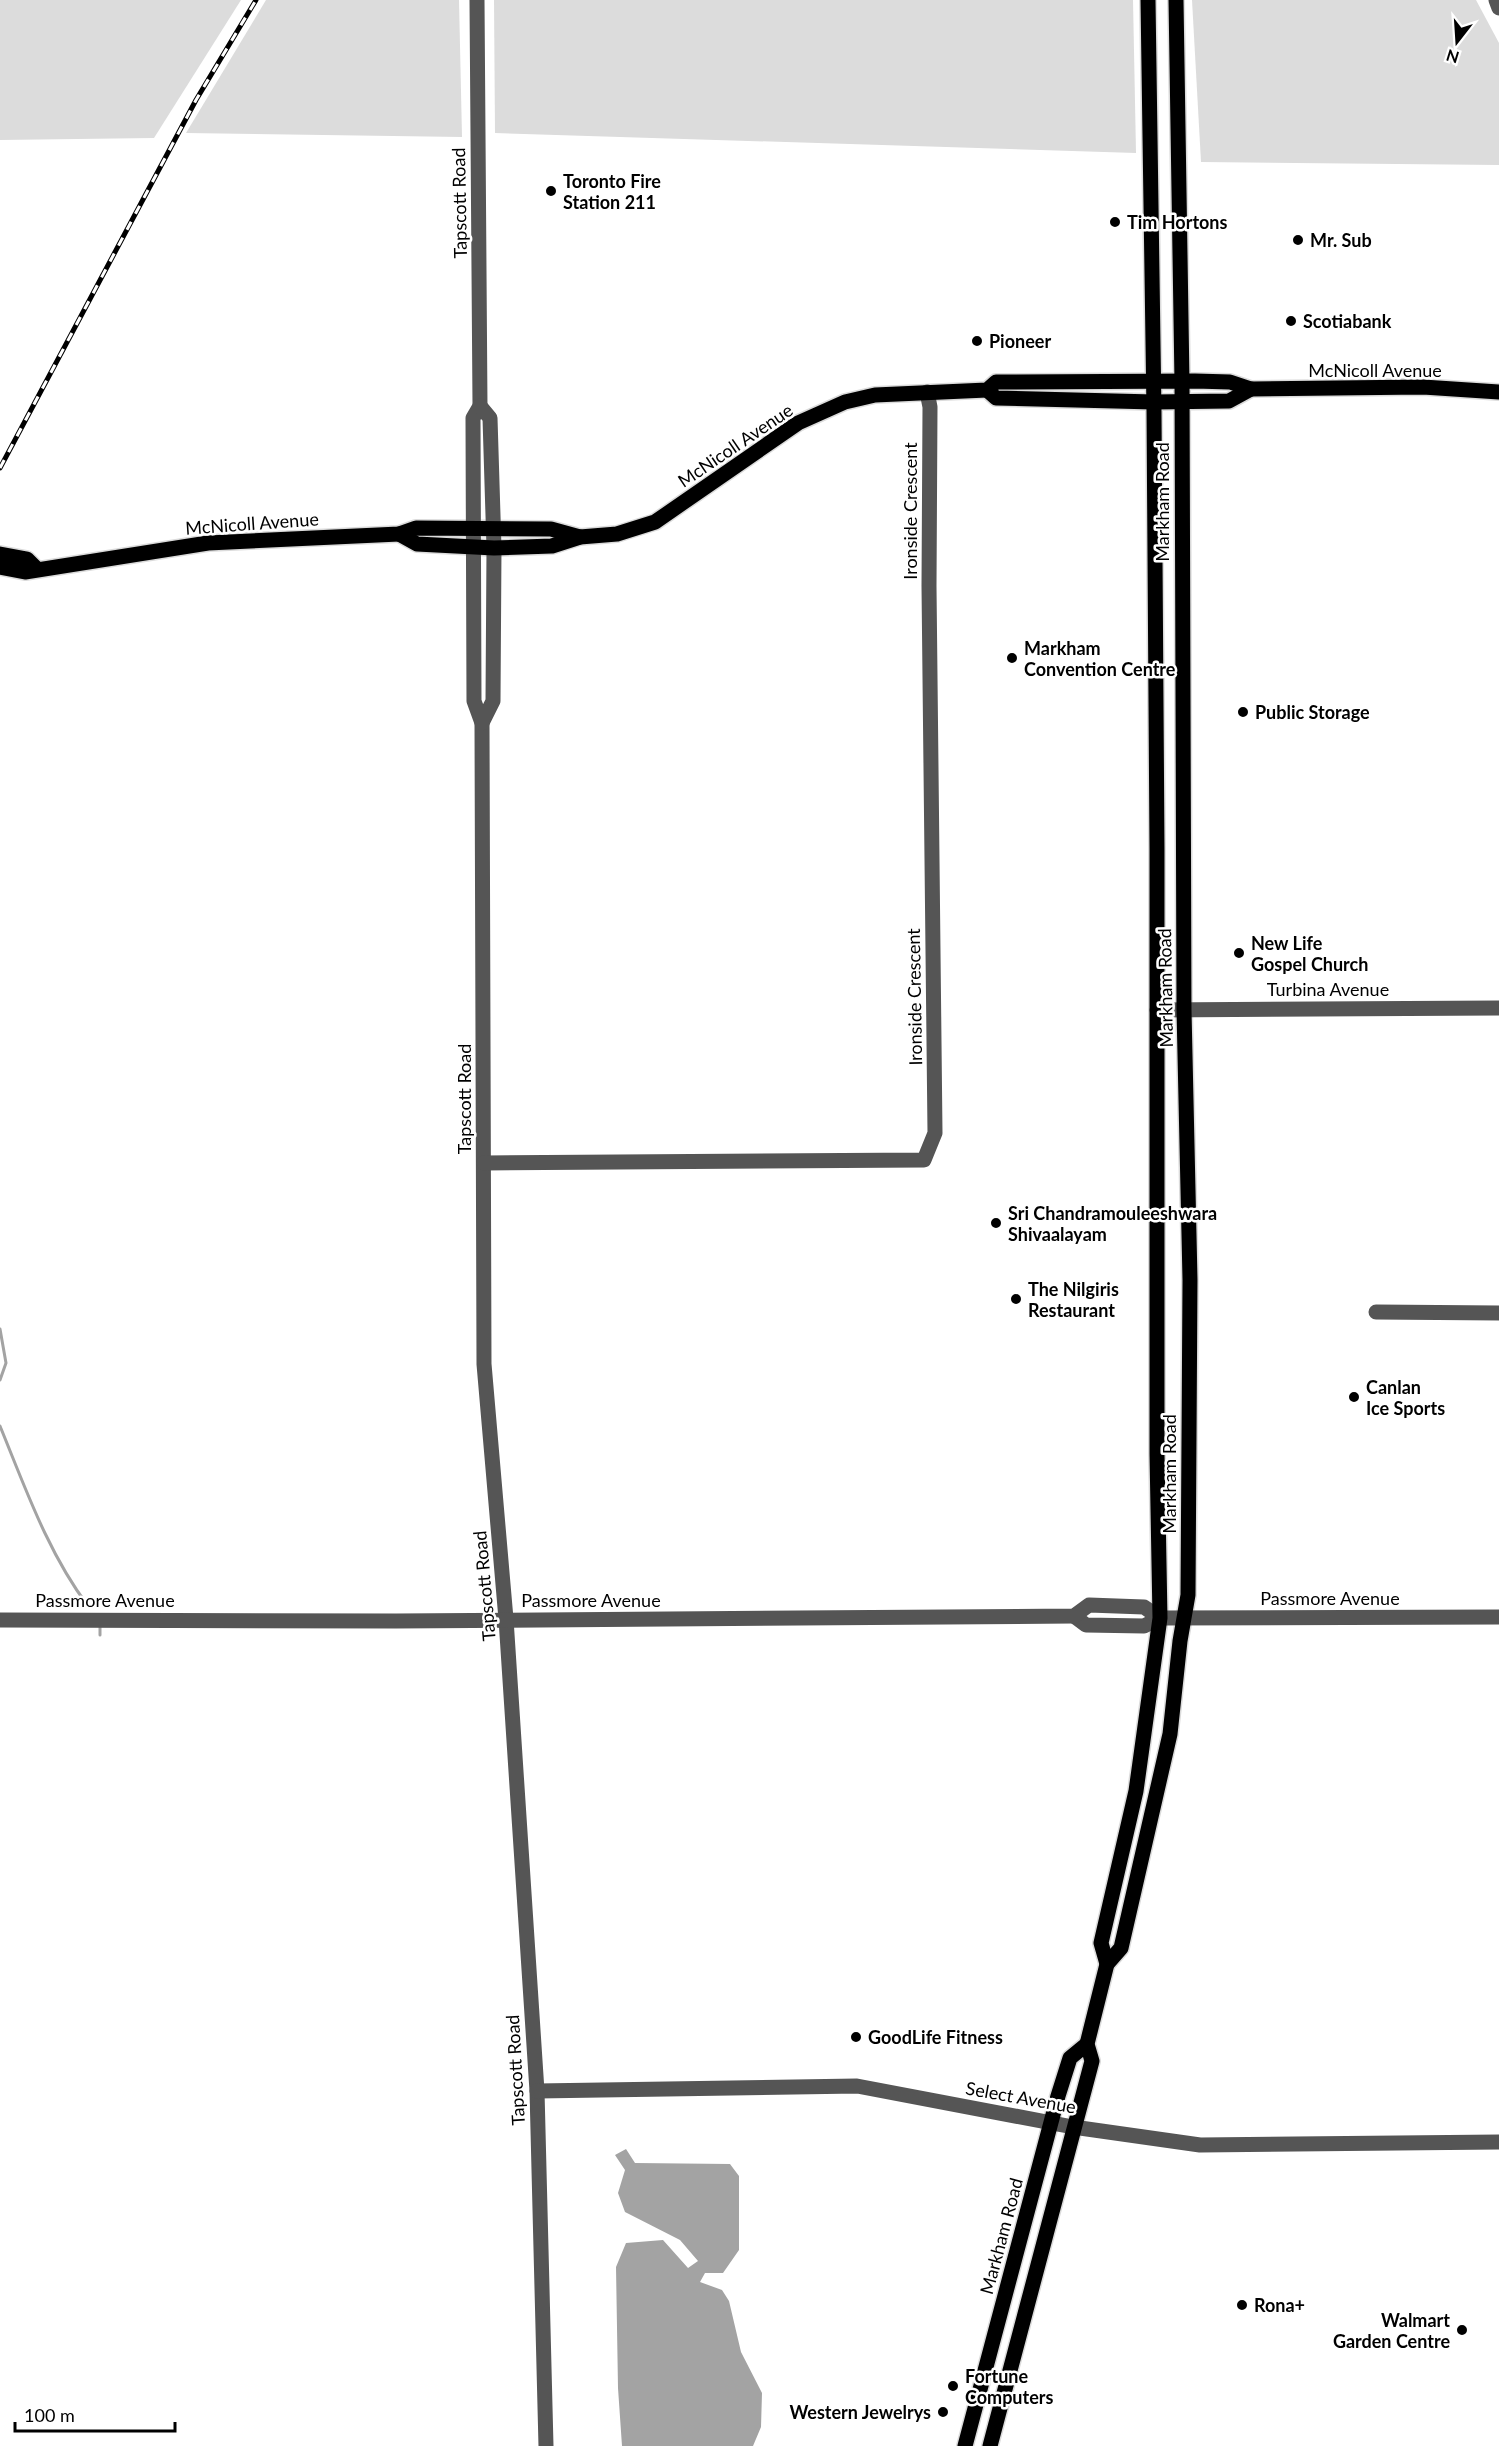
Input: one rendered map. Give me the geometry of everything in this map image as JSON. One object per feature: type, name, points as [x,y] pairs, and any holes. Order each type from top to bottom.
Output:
[{"type":"main road","name":"Markham Road","points":[[1107,1964],[1101,1943],[1136,1791],[1160,1617],[1157,1465],[1154,382],[1148,0]]},
{"type":"main road","name":"Markham Road","points":[[990,2446],[1092,2061],[1087,2044],[1107,1964],[1121,1948],[1170,1734],[1180,1641],[1188,1595],[1190,1271],[1184,1010],[1182,382],[1176,0]]},
{"type":"main road","name":"McNicoll Avenue","points":[[399,534],[417,544],[494,548],[552,546],[580,537],[617,534],[655,522],[798,423],[844,402],[875,395],[987,390],[996,382],[1230,382],[1251,389],[1423,387],[1499,392]]},
{"type":"main road","name":"McNicoll Avenue","points":[[987,390],[996,398],[1182,402],[1229,401],[1251,389]]},
{"type":"main road","name":"McNicoll Avenue","points":[[0,567],[25,572],[208,543],[399,534],[416,528],[551,530],[580,537]]},
{"type":"main road","points":[[0,554],[27,559],[37,569]]},
{"type":"main road","name":"Markham Road","points":[[965,2446],[1050,2122],[1070,2058],[1087,2044]]},
{"type":"street","name":"Tapscott Road","points":[[477,0],[480,406],[473,418],[473,530],[474,701],[482,723],[484,1364],[506,1619],[537,2091],[546,2446]]},
{"type":"street","points":[[1496,0],[1499,8]]},
{"type":"street","name":"Ironside Crescent","points":[[484,1162],[924,1160],[935,1133],[929,598],[930,407],[927,392]]},
{"type":"street","name":"Tapscott Road","points":[[480,406],[490,418],[494,530],[493,701],[482,723]]},
{"type":"street","name":"Turbina Avenue","points":[[1157,1010],[1499,1008]]},
{"type":"street","points":[[1376,1312],[1499,1313]]},
{"type":"street","name":"Passmore Avenue","points":[[0,1620],[396,1621],[1074,1616],[1086,1625],[1144,1626],[1160,1617],[1499,1617]]},
{"type":"street","name":"Select Avenue","points":[[537,2091],[856,2086],[1073,2127],[1200,2145],[1499,2142]]},
{"type":"shaded area","points":[[0,0],[241,0],[154,138],[0,140]]},
{"type":"shaded area","points":[[266,0],[459,0],[462,137],[186,133]]},
{"type":"shaded area","points":[[494,0],[1133,0],[1136,153],[495,133]]},
{"type":"shaded area","points":[[1192,0],[1476,0],[1499,43],[1499,165],[1201,162]]},
{"type":"shaded area","points":[[626,2149],[635,2163],[730,2164],[739,2176],[739,2250],[723,2273],[705,2273],[700,2282],[722,2290],[729,2301],[741,2352],[762,2393],[761,2427],[753,2446],[622,2446],[618,2388],[616,2267],[626,2243],[663,2240],[688,2268],[698,2261],[680,2240],[625,2212],[618,2193],[625,2170],[615,2155]]},
{"type":"waterway","points":[[0,1329],[6,1363],[0,1380]]},
{"type":"waterway","points":[[0,1426],[49,1542],[88,1606]]},
{"type":"waterway","points":[[100,1625],[100,1635]]},
{"type":"railway","points":[[0,468],[196,100],[256,0]]},
{"type":"place","name":"Toronto Fire Station 211","points":[[551,191]]},
{"type":"place","name":"Tim Hortons","points":[[1115,222]]},
{"type":"place","name":"Mr. Sub","points":[[1298,240]]},
{"type":"place","name":"Scotiabank","points":[[1291,321]]},
{"type":"place","name":"Pioneer","points":[[977,341]]},
{"type":"place","name":"Markham Convention Centre","points":[[1012,658]]},
{"type":"place","name":"Public Storage","points":[[1243,712]]},
{"type":"place","name":"New Life Gospel Church","points":[[1239,953]]},
{"type":"place","name":"Sri Chandramouleeshwara Shivaalayam","points":[[996,1223]]},
{"type":"place","name":"The Nilgiris Restaurant","points":[[1016,1299]]},
{"type":"place","name":"Canlan Ice Sports","points":[[1354,1397]]},
{"type":"place","name":"GoodLife Fitness","points":[[856,2037]]},
{"type":"place","name":"Rona+","points":[[1242,2305]]},
{"type":"place","name":"Walmart Garden Centre","points":[[1462,2330]]},
{"type":"place","name":"Fortune Computers","points":[[953,2386]]},
{"type":"place","name":"Western Jewelrys","points":[[943,2412]]}]
